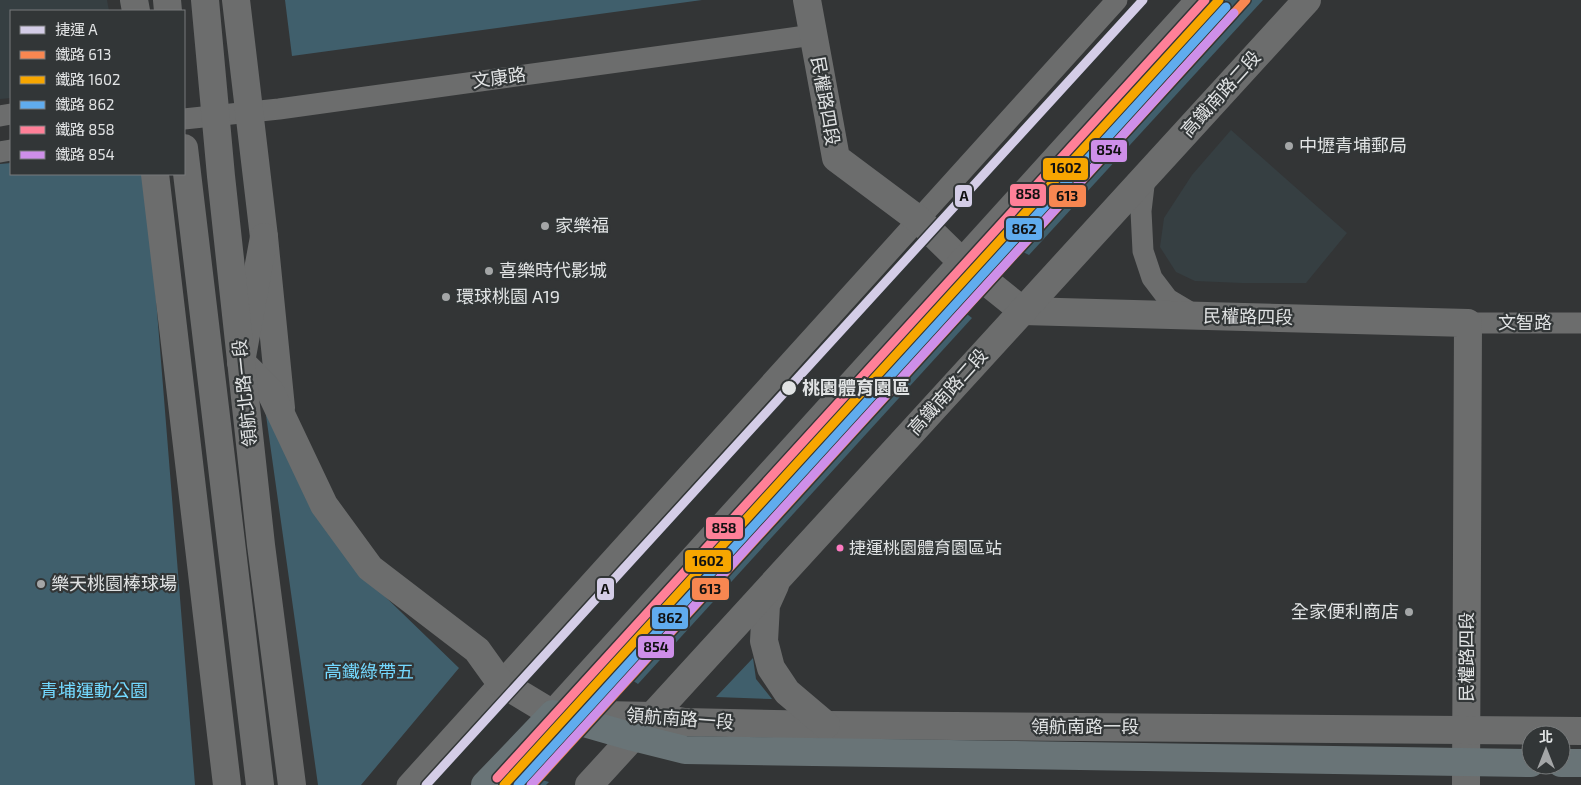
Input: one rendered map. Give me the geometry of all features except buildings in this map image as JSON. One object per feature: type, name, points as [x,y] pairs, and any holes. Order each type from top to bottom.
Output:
[{"type":"main road","name":"領航南路一段","points":[[553,714],[685,750],[1466,774],[1521,765]]},
{"type":"main road","points":[[485,785],[553,714]]},
{"type":"street","name":"領航北路一段","points":[[205,0],[261,545],[292,785]]},
{"type":"street","name":"領航北路一段","points":[[236,0],[264,237],[281,412]]},
{"type":"street","name":"民權路四段","points":[[807,0],[836,158],[919,220],[962,262],[1022,311],[1468,323],[1466,774]]},
{"type":"street","points":[[407,785],[1117,0]]},
{"type":"street","points":[[264,237],[241,362],[270,391],[324,505],[370,568],[477,650],[500,682],[553,714],[1200,0]]},
{"type":"street","name":"高鐵南路二段","points":[[589,785],[1307,0]]},
{"type":"street","name":"文康路","points":[[185,119],[249,113],[813,35]]},
{"type":"street","name":"領航北路一段","points":[[185,156],[260,785]]},
{"type":"street","points":[[155,175],[226,785]]},
{"type":"street","points":[[1146,177],[1141,210],[1143,251],[1152,278],[1168,299],[1195,316]]},
{"type":"street","name":"文智路","points":[[1468,323],[1581,323]]},
{"type":"street","points":[[778,578],[766,606],[764,641],[771,668],[787,692],[826,725]]},
{"type":"street","name":"領航南路一段","points":[[553,714],[653,716],[684,722],[826,725],[1581,731]]},
{"type":"shaded area","points":[[0,0],[107,0],[109,10],[10,10],[10,98],[0,99]]},
{"type":"shaded area","points":[[1231,130],[1347,233],[1306,283],[1195,281],[1176,272],[1160,247],[1164,218],[1192,175]]},
{"type":"green space","points":[[285,0],[702,0],[292,56]]},
{"type":"green space","points":[[1225,0],[1263,0],[1029,255],[1003,242]]},
{"type":"green space","name":"青埔運動公園","points":[[10,163],[10,175],[146,175],[195,785],[0,785],[0,164]]},
{"type":"green space","points":[[950,301],[972,318],[638,684],[612,667]]},
{"type":"green space","name":"高鐵綠帶五","points":[[264,401],[371,583],[459,668],[361,785],[318,785]]},
{"type":"green space","points":[[753,658],[756,679],[772,699],[716,697]]},
{"type":"green space","points":[[535,778],[549,782],[546,785],[522,785]]},
{"type":"metro line","name":"A","points":[[426,785],[1143,0]]},
{"type":"rail line","name":"858","points":[[497,778],[1205,0]]},
{"type":"rail line","name":"1602","points":[[504,785],[1219,0]]},
{"type":"rail line","name":"613","points":[[532,785],[1246,0]]},
{"type":"rail line","name":"862","points":[[518,785],[1226,7]]},
{"type":"rail line","name":"854","points":[[531,785],[1234,13]]},
{"type":"place","name":"中壢青埔郵局","points":[[1289,146]]},
{"type":"place","name":"家樂福","points":[[545,226]]},
{"type":"place","name":"喜樂時代影城","points":[[489,271]]},
{"type":"place","name":"環球桃園 A19","points":[[446,297]]},
{"type":"place","name":"桃園體育園區","points":[[789,388]]},
{"type":"place","name":"捷運桃園體育園區站","points":[[840,548]]},
{"type":"place","name":"樂天桃園棒球場","points":[[41,584]]},
{"type":"place","name":"全家便利商店","points":[[1409,612]]}]
